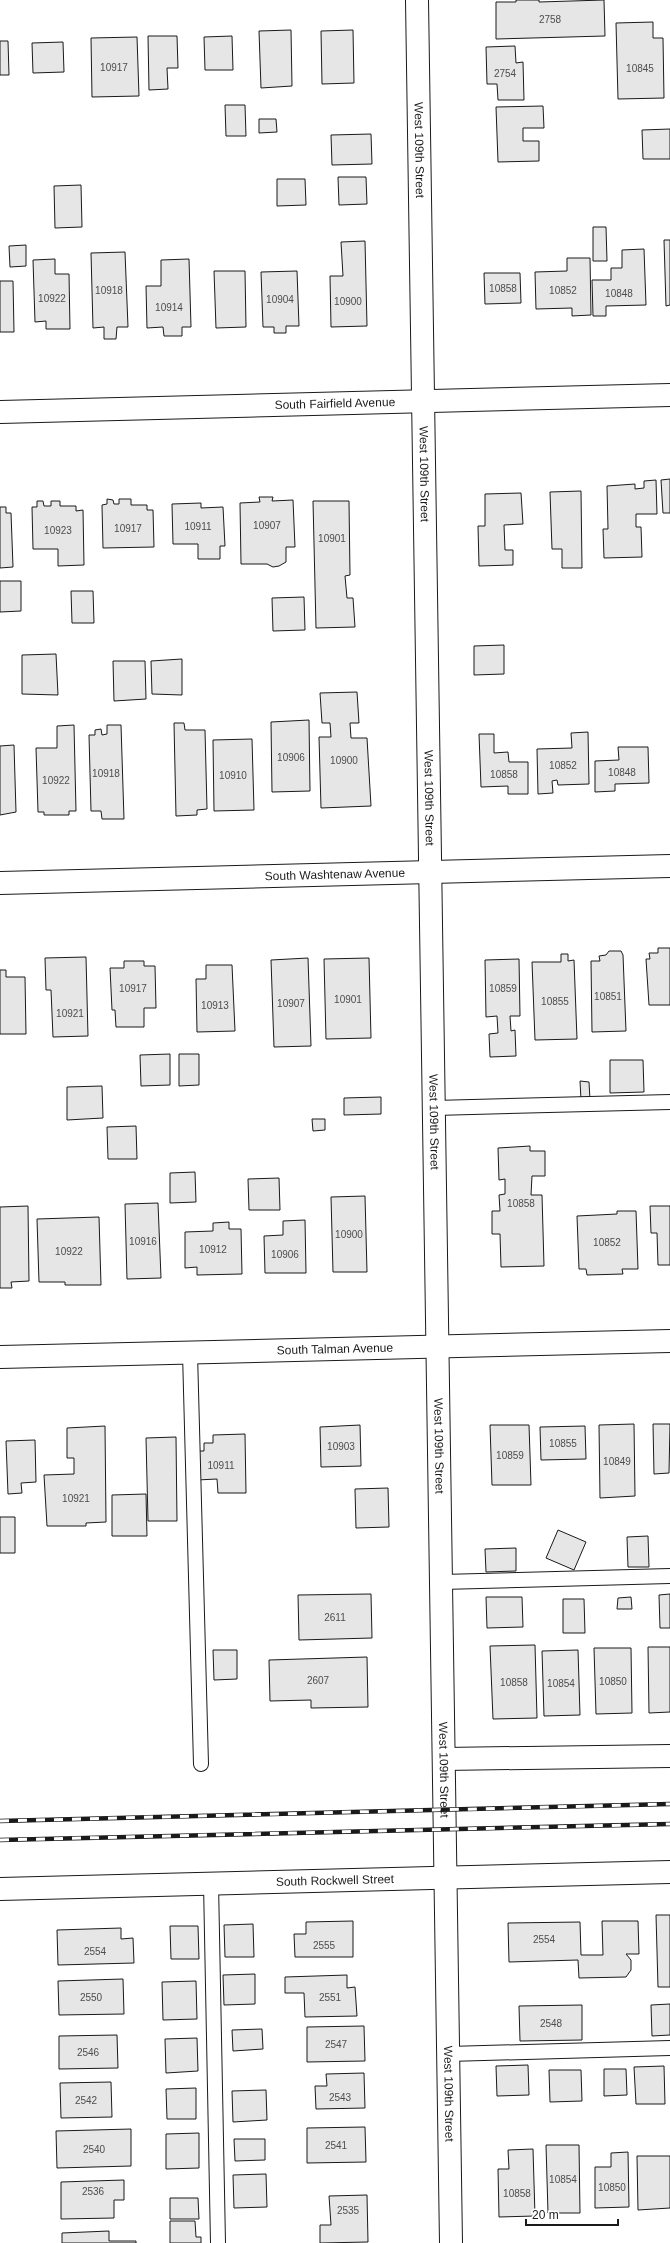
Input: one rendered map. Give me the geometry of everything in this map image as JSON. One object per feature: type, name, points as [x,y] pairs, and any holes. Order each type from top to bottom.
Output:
[{"type":"street","name":"West 109th Street","points":[[417,0],[451,2243]]},
{"type":"street","name":"South Fairfield Avenue","points":[[0,412],[670,395]]},
{"type":"street","name":"South Washtenaw Avenue","points":[[0,884],[431,871],[670,866]]},
{"type":"street","name":"South Talman Avenue","points":[[0,1357],[670,1340]]},
{"type":"street","points":[[444,1759],[670,1756]]},
{"type":"street","name":"South Rockwell Street","points":[[0,1889],[670,1872]]},
{"type":"lane","points":[[434,1108],[670,1102]]},
{"type":"lane","points":[[190,1352],[201,1764]]},
{"type":"lane","points":[[441,1582],[670,1576]]},
{"type":"lane","points":[[211,1883],[218,2243]]},
{"type":"lane","points":[[448,2054],[670,2048]]},
{"type":"building","points":[[516,0],[539,0],[539,2],[604,0],[605,36],[496,39],[496,2],[516,2]]},
{"type":"building","points":[[653,22],[653,38],[663,38],[664,98],[618,99],[616,23]]},
{"type":"building","points":[[291,30],[292,86],[261,88],[259,31]]},
{"type":"building","points":[[353,30],[354,83],[322,84],[321,31]]},
{"type":"building","points":[[148,36],[177,36],[178,68],[167,68],[168,89],[149,90]]},
{"type":"building","points":[[232,36],[233,70],[205,70],[204,37]]},
{"type":"building","points":[[137,37],[139,96],[92,97],[91,38]]},
{"type":"building","points":[[0,41],[8,41],[9,75],[0,75]]},
{"type":"building","points":[[63,42],[64,72],[33,73],[32,43]]},
{"type":"building","points":[[515,46],[516,63],[523,62],[524,100],[498,100],[497,84],[487,84],[486,47]]},
{"type":"building","points":[[225,105],[245,105],[246,136],[226,136]]},
{"type":"building","points":[[543,106],[544,128],[523,128],[523,141],[539,141],[539,161],[498,162],[496,107]]},
{"type":"building","points":[[259,119],[276,119],[277,132],[259,133]]},
{"type":"building","points":[[670,129],[670,159],[643,159],[642,130]]},
{"type":"building","points":[[371,134],[372,164],[332,165],[331,135]]},
{"type":"building","points":[[338,177],[366,177],[367,204],[339,205]]},
{"type":"building","points":[[277,179],[305,179],[306,205],[277,206]]},
{"type":"building","points":[[81,185],[82,227],[55,228],[54,186]]},
{"type":"building","points":[[593,227],[606,227],[607,261],[593,261]]},
{"type":"building","points":[[664,240],[670,240],[670,305],[666,306]]},
{"type":"building","points":[[365,241],[367,326],[331,327],[330,276],[343,276],[341,242]]},
{"type":"building","points":[[26,245],[26,266],[10,267],[9,246]]},
{"type":"building","points":[[644,249],[646,305],[606,306],[606,316],[593,316],[592,280],[611,280],[611,268],[622,268],[622,250]]},
{"type":"building","points":[[125,252],[128,327],[117,327],[116,339],[104,339],[104,327],[93,328],[91,253]]},
{"type":"building","points":[[567,258],[590,258],[591,315],[572,316],[572,308],[536,309],[535,272],[567,271]]},
{"type":"building","points":[[55,259],[55,274],[69,274],[70,329],[46,329],[46,321],[35,322],[33,260]]},
{"type":"building","points":[[189,259],[191,327],[182,327],[182,336],[164,336],[163,327],[147,328],[146,286],[161,286],[161,260]]},
{"type":"building","points":[[214,271],[245,271],[246,327],[216,328]]},
{"type":"building","points":[[297,271],[299,326],[286,326],[286,333],[274,333],[274,327],[263,327],[261,272]]},
{"type":"building","points":[[484,273],[520,273],[521,303],[485,304]]},
{"type":"building","points":[[0,281],[13,281],[14,332],[0,332]]},
{"type":"building","points":[[670,479],[670,513],[663,513],[661,480]]},
{"type":"building","points":[[656,480],[657,514],[636,514],[636,527],[641,527],[642,557],[604,558],[603,529],[608,529],[607,486],[635,484],[635,489],[644,488],[644,481]]},
{"type":"building","points":[[581,491],[582,568],[562,568],[562,549],[552,549],[550,492]]},
{"type":"building","points":[[521,493],[523,524],[504,525],[505,550],[513,550],[513,565],[479,566],[478,526],[485,526],[485,494]]},
{"type":"building","points":[[259,497],[273,497],[272,501],[293,500],[295,547],[286,547],[286,562],[279,566],[273,567],[267,564],[241,564],[240,503],[260,502]]},
{"type":"building","points":[[107,499],[113,500],[114,504],[119,504],[119,499],[131,499],[131,505],[147,505],[147,510],[153,510],[154,547],[103,548],[102,505],[107,504]]},
{"type":"building","points":[[37,501],[43,501],[44,506],[51,506],[51,501],[60,501],[60,506],[76,506],[76,511],[83,510],[84,565],[58,566],[58,549],[33,549],[32,507],[37,507]]},
{"type":"building","points":[[313,501],[349,501],[350,575],[345,576],[347,598],[353,598],[355,627],[316,628]]},
{"type":"building","points":[[201,503],[201,508],[223,507],[225,546],[220,546],[220,559],[198,559],[198,544],[173,544],[172,504]]},
{"type":"building","points":[[0,507],[6,507],[6,513],[11,513],[13,567],[0,568]]},
{"type":"building","points":[[0,581],[21,581],[21,611],[0,612]]},
{"type":"building","points":[[71,591],[93,591],[94,623],[72,623]]},
{"type":"building","points":[[304,597],[305,630],[273,631],[272,598]]},
{"type":"building","points":[[504,645],[504,674],[474,675],[474,646]]},
{"type":"building","points":[[56,654],[58,695],[22,694],[22,655]]},
{"type":"building","points":[[182,659],[182,695],[152,694],[151,661]]},
{"type":"building","points":[[113,661],[145,661],[146,699],[114,701]]},
{"type":"building","points":[[357,692],[359,723],[350,723],[351,738],[367,738],[371,806],[321,808],[319,737],[331,737],[330,723],[322,723],[320,693]]},
{"type":"building","points":[[309,720],[310,791],[272,792],[271,722]]},
{"type":"building","points":[[174,723],[184,723],[185,730],[205,730],[207,809],[197,810],[197,815],[176,816]]},
{"type":"building","points":[[74,725],[76,811],[69,811],[69,815],[44,815],[44,812],[38,812],[36,748],[57,748],[57,726]]},
{"type":"building","points":[[107,725],[121,725],[124,819],[102,819],[101,811],[91,811],[89,735],[95,735],[95,730],[101,729],[102,735],[107,734]]},
{"type":"building","points":[[588,732],[589,784],[558,785],[557,780],[552,781],[553,793],[538,794],[537,749],[572,748],[571,733]]},
{"type":"building","points":[[479,734],[494,734],[494,753],[508,752],[509,762],[528,762],[528,794],[508,794],[508,786],[481,787]]},
{"type":"building","points":[[252,739],[254,810],[214,811],[213,740]]},
{"type":"building","points":[[14,745],[16,812],[0,815],[0,746]]},
{"type":"building","points":[[618,747],[648,747],[649,783],[615,784],[615,791],[595,792],[595,761],[619,760]]},
{"type":"building","points":[[658,948],[670,948],[670,1005],[649,1005],[646,959],[650,959],[649,953],[658,953]]},
{"type":"building","points":[[609,951],[621,951],[623,955],[626,1031],[592,1032],[591,961],[600,961],[599,956],[606,955]]},
{"type":"building","points":[[561,954],[568,954],[568,961],[574,960],[577,1039],[535,1040],[532,962],[561,962]]},
{"type":"building","points":[[86,957],[88,1036],[53,1037],[51,990],[46,990],[45,958]]},
{"type":"building","points":[[308,958],[311,1046],[274,1047],[271,960]]},
{"type":"building","points":[[369,958],[371,1038],[326,1039],[324,959]]},
{"type":"building","points":[[519,959],[520,1016],[510,1016],[511,1031],[515,1030],[516,1056],[490,1057],[489,1034],[498,1033],[497,1016],[486,1017],[485,960]]},
{"type":"building","points":[[124,961],[144,961],[144,966],[155,966],[156,1008],[144,1008],[144,1027],[116,1027],[115,1010],[112,1010],[110,968],[124,968]]},
{"type":"building","points":[[206,965],[232,965],[235,1031],[197,1032],[196,979],[206,979]]},
{"type":"building","points":[[0,970],[6,970],[6,977],[25,977],[26,1034],[0,1034]]},
{"type":"building","points":[[170,1054],[170,1085],[141,1086],[140,1055]]},
{"type":"building","points":[[179,1054],[199,1054],[199,1085],[179,1086]]},
{"type":"building","points":[[610,1060],[643,1060],[644,1092],[610,1093]]},
{"type":"building","points":[[580,1081],[589,1082],[590,1100],[581,1100]]},
{"type":"building","points":[[102,1086],[103,1118],[67,1120],[67,1087]]},
{"type":"building","points":[[381,1097],[381,1114],[344,1115],[344,1098]]},
{"type":"building","points":[[312,1119],[325,1119],[325,1130],[313,1131]]},
{"type":"building","points":[[136,1126],[137,1159],[108,1159],[107,1127]]},
{"type":"building","points":[[530,1146],[530,1151],[545,1151],[545,1176],[532,1176],[531,1195],[542,1195],[544,1266],[501,1267],[500,1234],[492,1234],[492,1211],[500,1211],[499,1195],[505,1194],[505,1179],[499,1180],[498,1148]]},
{"type":"building","points":[[195,1172],[196,1202],[170,1203],[170,1173]]},
{"type":"building","points":[[279,1178],[280,1210],[249,1210],[248,1179]]},
{"type":"building","points":[[365,1196],[367,1272],[333,1272],[331,1197]]},
{"type":"building","points":[[158,1203],[161,1278],[127,1279],[125,1204]]},
{"type":"building","points":[[28,1206],[29,1281],[11,1282],[12,1288],[0,1288],[0,1207]]},
{"type":"building","points":[[650,1206],[670,1206],[670,1265],[658,1265],[657,1233],[651,1233]]},
{"type":"building","points":[[617,1211],[636,1211],[638,1269],[622,1269],[623,1274],[587,1275],[586,1269],[579,1269],[577,1216],[617,1214]]},
{"type":"building","points":[[99,1217],[101,1285],[65,1285],[65,1282],[39,1282],[37,1219]]},
{"type":"building","points":[[305,1220],[306,1273],[265,1273],[264,1236],[283,1235],[283,1221]]},
{"type":"building","points":[[229,1222],[229,1229],[241,1229],[242,1274],[197,1275],[197,1267],[185,1268],[185,1232],[213,1231],[213,1223]]},
{"type":"building","points":[[634,1424],[635,1496],[600,1498],[599,1425]]},
{"type":"building","points":[[653,1424],[670,1424],[669,1473],[654,1474]]},
{"type":"building","points":[[360,1425],[361,1466],[321,1467],[320,1427]]},
{"type":"building","points":[[490,1425],[529,1425],[531,1485],[492,1485]]},
{"type":"building","points":[[105,1426],[106,1522],[86,1523],[86,1526],[47,1526],[44,1475],[74,1474],[74,1458],[67,1458],[67,1428]]},
{"type":"building","points":[[585,1426],[586,1459],[541,1460],[540,1427]]},
{"type":"building","points":[[245,1434],[246,1493],[218,1493],[217,1479],[197,1480],[195,1451],[204,1451],[204,1443],[213,1443],[213,1435]]},
{"type":"building","points":[[176,1437],[177,1521],[148,1521],[146,1438]]},
{"type":"building","points":[[35,1440],[36,1482],[21,1483],[22,1493],[8,1494],[6,1441]]},
{"type":"building","points":[[388,1488],[389,1527],[356,1528],[355,1489]]},
{"type":"building","points":[[146,1494],[147,1536],[112,1536],[112,1495]]},
{"type":"building","points":[[0,1517],[15,1517],[15,1553],[0,1553]]},
{"type":"building","points":[[558,1530],[586,1542],[574,1570],[546,1558]]},
{"type":"building","points":[[648,1536],[649,1567],[628,1567],[627,1537]]},
{"type":"building","points":[[516,1548],[516,1571],[486,1572],[485,1549]]},
{"type":"building","points":[[371,1594],[372,1638],[299,1640],[298,1595]]},
{"type":"building","points":[[670,1594],[670,1628],[660,1628],[659,1595]]},
{"type":"building","points":[[486,1597],[522,1597],[523,1627],[487,1628]]},
{"type":"building","points":[[631,1597],[632,1609],[617,1609],[618,1598]]},
{"type":"building","points":[[563,1599],[584,1599],[585,1633],[563,1633]]},
{"type":"building","points":[[535,1645],[537,1718],[493,1719],[490,1646]]},
{"type":"building","points":[[648,1647],[670,1647],[670,1712],[649,1713]]},
{"type":"building","points":[[594,1648],[631,1648],[632,1713],[596,1714]]},
{"type":"building","points":[[213,1650],[237,1650],[237,1679],[214,1680]]},
{"type":"building","points":[[578,1650],[580,1715],[544,1716],[542,1651]]},
{"type":"building","points":[[367,1657],[368,1707],[311,1708],[311,1700],[270,1701],[269,1660]]},
{"type":"building","points":[[656,1915],[670,1915],[670,1987],[658,1987]]},
{"type":"building","points":[[353,1921],[353,1957],[295,1957],[294,1934],[306,1934],[306,1922]]},
{"type":"building","points":[[602,1921],[638,1921],[639,1954],[626,1954],[631,1960],[631,1970],[626,1977],[579,1978],[578,1960],[509,1962],[508,1923],[580,1922],[581,1955],[603,1955]]},
{"type":"building","points":[[253,1924],[254,1957],[225,1957],[224,1925]]},
{"type":"building","points":[[170,1926],[198,1926],[199,1959],[171,1959]]},
{"type":"building","points":[[121,1928],[121,1939],[133,1938],[134,1963],[58,1965],[57,1930]]},
{"type":"building","points":[[255,1974],[255,2004],[224,2005],[223,1975]]},
{"type":"building","points":[[347,1975],[347,1988],[355,1987],[357,2016],[305,2017],[304,1993],[285,1993],[285,1977]]},
{"type":"building","points":[[123,1979],[124,2014],[59,2015],[58,1981]]},
{"type":"building","points":[[196,1981],[197,2019],[163,2020],[162,1982]]},
{"type":"building","points":[[670,2004],[670,2035],[652,2036],[651,2005]]},
{"type":"building","points":[[582,2005],[582,2040],[520,2041],[519,2006]]},
{"type":"building","points":[[364,2026],[365,2061],[307,2062],[307,2027]]},
{"type":"building","points":[[262,2029],[263,2049],[233,2051],[232,2030]]},
{"type":"building","points":[[117,2035],[118,2068],[59,2069],[59,2036]]},
{"type":"building","points":[[197,2038],[198,2071],[166,2073],[165,2039]]},
{"type":"building","points":[[528,2065],[529,2095],[497,2096],[496,2066]]},
{"type":"building","points":[[664,2066],[665,2104],[636,2104],[634,2067]]},
{"type":"building","points":[[604,2069],[626,2069],[627,2095],[604,2096]]},
{"type":"building","points":[[549,2070],[581,2070],[582,2101],[550,2102]]},
{"type":"building","points":[[364,2073],[365,2108],[316,2109],[315,2086],[327,2086],[326,2074]]},
{"type":"building","points":[[111,2082],[112,2117],[61,2118],[60,2083]]},
{"type":"building","points":[[196,2088],[196,2119],[167,2119],[166,2089]]},
{"type":"building","points":[[266,2090],[267,2120],[233,2122],[232,2091]]},
{"type":"building","points":[[365,2127],[366,2162],[307,2163],[307,2128]]},
{"type":"building","points":[[131,2129],[131,2166],[57,2168],[56,2131]]},
{"type":"building","points":[[199,2133],[199,2168],[166,2169],[166,2134]]},
{"type":"building","points":[[234,2139],[265,2139],[265,2160],[235,2161]]},
{"type":"building","points":[[546,2145],[579,2145],[580,2213],[548,2213]]},
{"type":"building","points":[[533,2149],[535,2216],[499,2217],[498,2169],[509,2169],[508,2150]]},
{"type":"building","points":[[628,2152],[629,2207],[595,2208],[595,2167],[611,2167],[611,2153]]},
{"type":"building","points":[[637,2156],[670,2156],[670,2208],[638,2210]]},
{"type":"building","points":[[266,2174],[267,2207],[234,2208],[233,2175]]},
{"type":"building","points":[[124,2180],[124,2200],[114,2200],[114,2218],[61,2219],[61,2182]]},
{"type":"building","points":[[367,2195],[368,2242],[320,2243],[320,2225],[331,2225],[329,2196]]},
{"type":"building","points":[[170,2198],[198,2198],[199,2219],[170,2219]]},
{"type":"building","points":[[170,2221],[195,2221],[196,2237],[201,2237],[201,2243],[170,2243]]},
{"type":"building","points":[[109,2231],[109,2241],[136,2241],[136,2243],[62,2243],[62,2233]]},
{"type":"railway","points":[[0,1821],[670,1804]]},
{"type":"railway","points":[[0,1840],[670,1824]]}]
